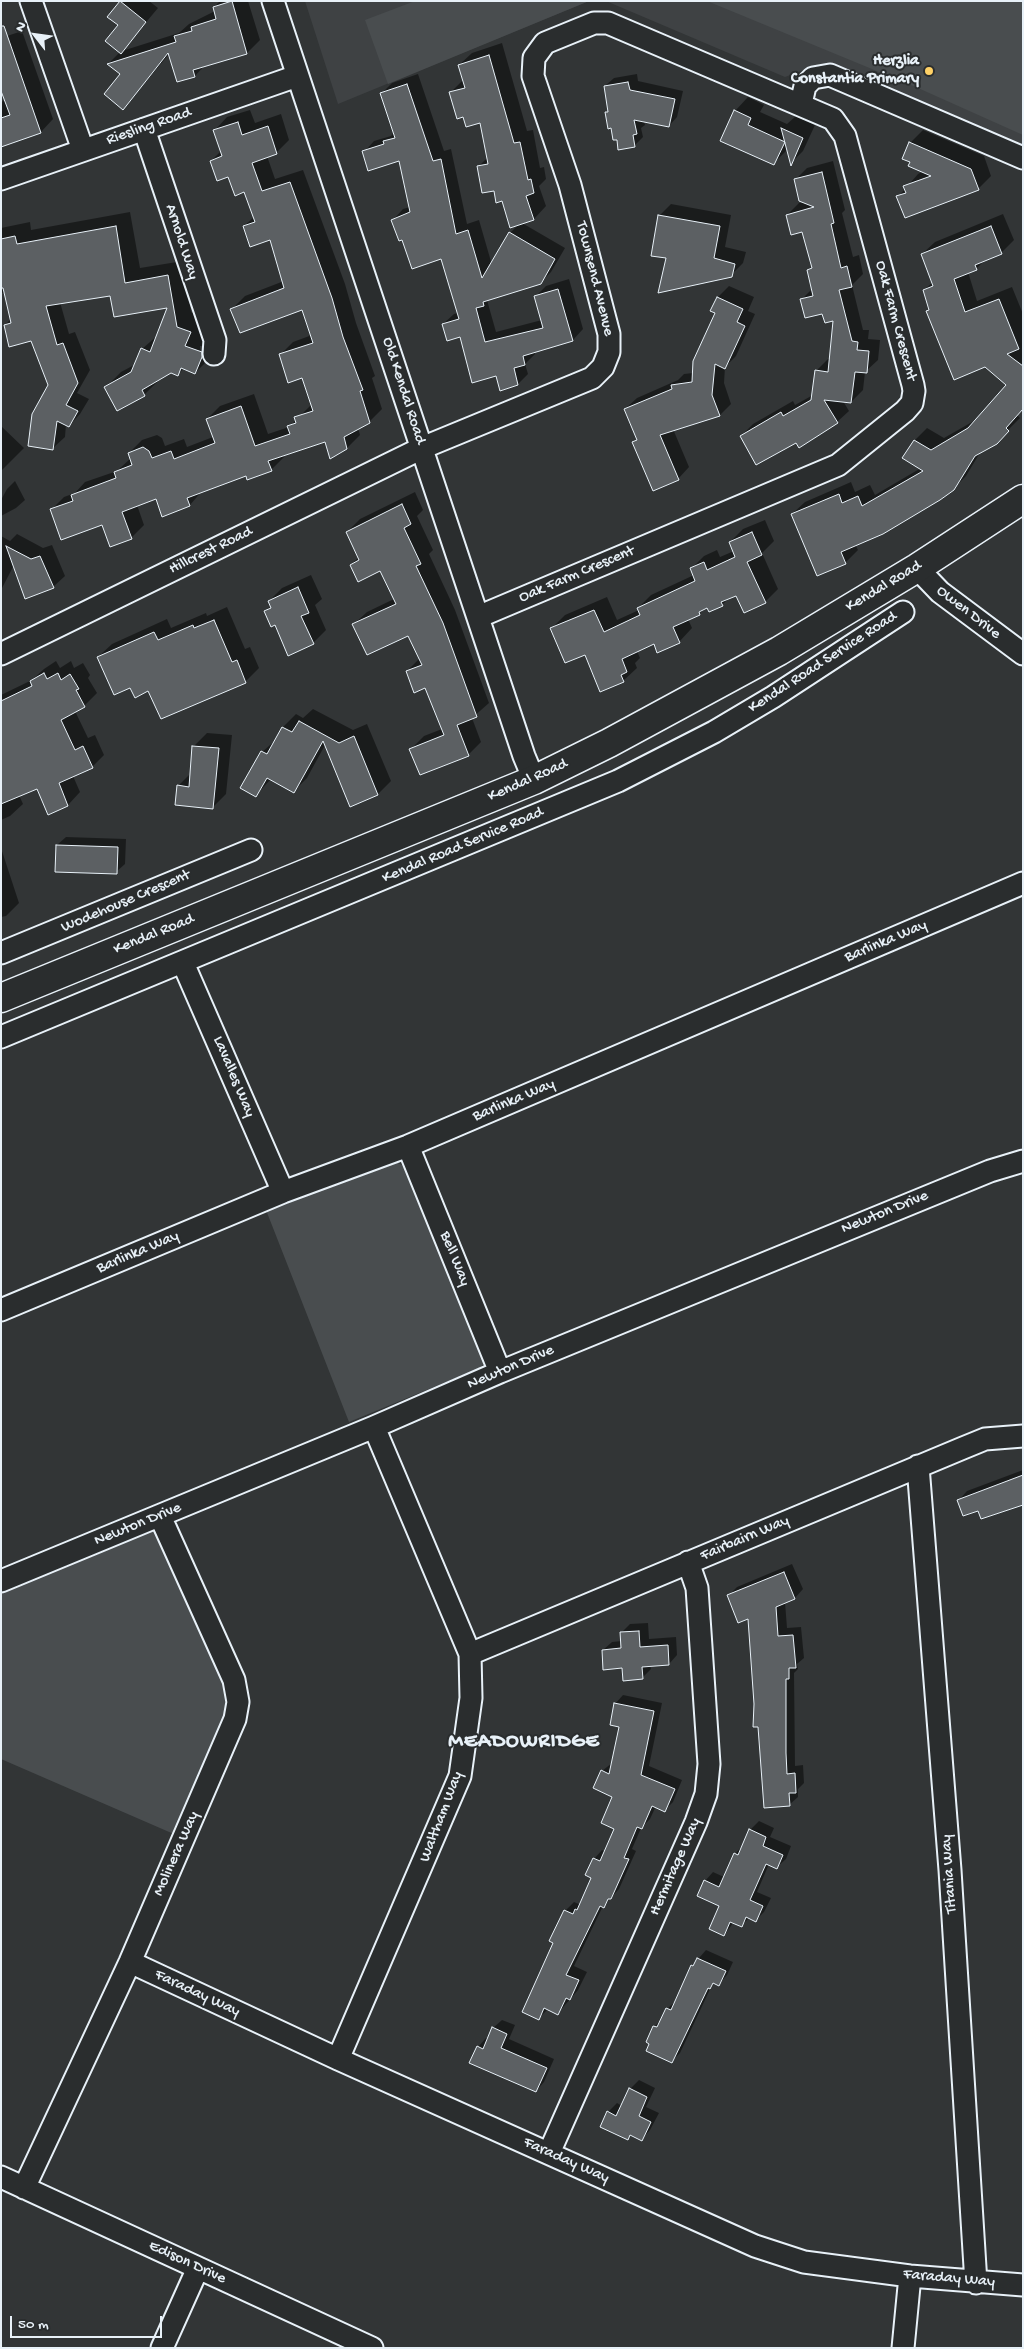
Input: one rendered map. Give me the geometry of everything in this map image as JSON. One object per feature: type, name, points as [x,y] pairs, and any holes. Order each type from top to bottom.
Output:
[{"type":"main road","name":"Kendal Road","points":[[1,998],[534,780],[685,704],[778,651],[917,568],[1023,499]]},
{"type":"street","points":[[31,1],[83,150]]},
{"type":"street","name":"Old Kendal Road","points":[[273,1],[524,756],[534,780]]},
{"type":"street","name":"Oak Farm Crescent","points":[[478,617],[838,465],[905,411],[912,403],[914,391],[845,136],[833,119],[608,23],[594,23],[545,43],[534,58]]},
{"type":"street","name":"Townsend Avenue","points":[[422,448],[592,378],[603,367],[610,352],[609,334],[570,184],[533,76],[534,58]]},
{"type":"street","name":"Riesling Road","points":[[1,179],[297,76]]},
{"type":"street","points":[[801,104],[805,86],[813,78],[830,76],[1023,158]]},
{"type":"street","name":"Arnold Way","points":[[144,129],[212,334],[214,354]]},
{"type":"street","name":"Hillcrest Road","points":[[1,654],[422,448]]},
{"type":"street","name":"Owen Drive","points":[[917,568],[940,592],[1023,654]]},
{"type":"street","name":"Kendal Road Service Road","points":[[1,1037],[618,781],[714,732],[772,698],[903,612]]},
{"type":"street","name":"Wodehouse Crescent","points":[[1,953],[251,850]]},
{"type":"street","name":"Barlinka Way","points":[[1,1310],[283,1192],[408,1146],[1023,883]]},
{"type":"street","name":"Lavalles Way","points":[[183,963],[283,1192]]},
{"type":"street","name":"Bell Way","points":[[408,1146],[500,1372]]},
{"type":"street","name":"Newton Drive","points":[[1,1581],[374,1427],[500,1372],[990,1170],[1023,1161]]},
{"type":"street","name":"Waltham Way","points":[[338,2059],[460,1776],[471,1698],[470,1654],[374,1427]]},
{"type":"street","name":"Fairbairn Way","points":[[470,1654],[986,1439],[1023,1436]]},
{"type":"street","name":"Titania Way","points":[[918,1466],[950,1870],[976,2283]]},
{"type":"street","name":"Molinera Way","points":[[24,2188],[130,1962],[233,1728],[238,1702],[234,1680],[160,1516]]},
{"type":"street","name":"Hermitage Way","points":[[549,2153],[696,1822],[706,1794],[709,1764],[698,1598],[697,1588],[688,1562]]},
{"type":"street","name":"Faraday Way","points":[[130,1962],[338,2059],[756,2246],[804,2262],[976,2283],[1023,2285]]},
{"type":"street","name":"Edison Drive","points":[[1,2177],[372,2348]]},
{"type":"street","points":[[162,2348],[198,2268]]},
{"type":"street","points":[[903,2348],[910,2276]]},
{"type":"shaded area","points":[[305,1],[589,1],[338,104]]},
{"type":"shaded area","points":[[415,1],[589,1],[388,84],[365,20]]},
{"type":"shaded area","name":"Herzlia Constantia Primary","points":[[606,1],[1023,1],[1023,149],[820,64],[785,77]]},
{"type":"shaded area","name":"Herzlia Constantia Primary","points":[[707,1],[1023,1],[1023,135],[918,88]]},
{"type":"shaded area","points":[[392,1160],[402,1165],[411,1175],[486,1361],[480,1368],[349,1422],[266,1210]]},
{"type":"shaded area","points":[[160,1516],[234,1690],[183,1838],[1,1759],[1,1581]]},
{"type":"building","points":[[120,1],[146,22],[121,54],[105,41],[118,25],[107,17]]},
{"type":"building","points":[[232,1],[247,54],[193,70],[195,77],[177,82],[168,53],[123,110],[104,94],[120,74],[107,64],[176,42],[174,36],[192,31],[191,27],[216,19],[213,7]]},
{"type":"building","points":[[1,26],[4,26],[41,133],[1,147],[1,118],[10,115],[1,91]]},
{"type":"building","points":[[489,55],[514,143],[520,142],[528,180],[531,179],[534,193],[526,196],[534,220],[510,228],[502,201],[496,203],[494,191],[482,193],[477,166],[488,164],[480,123],[466,127],[463,117],[457,119],[449,92],[465,88],[458,65]]},
{"type":"building","points":[[628,82],[630,90],[675,99],[669,127],[634,120],[637,134],[633,135],[635,147],[618,150],[617,140],[613,140],[611,128],[608,129],[605,112],[608,112],[604,86]]},
{"type":"building","points":[[407,84],[433,161],[441,159],[456,234],[468,230],[482,278],[509,232],[555,259],[541,284],[483,302],[484,306],[476,308],[485,342],[543,328],[534,296],[558,289],[573,341],[523,356],[525,365],[514,368],[518,385],[500,391],[496,376],[472,383],[460,337],[447,341],[442,324],[459,319],[441,259],[412,269],[402,240],[399,241],[391,220],[410,212],[399,161],[368,171],[362,151],[384,144],[383,141],[395,138],[380,93]]},
{"type":"building","points":[[734,110],[751,118],[748,125],[785,142],[774,165],[720,141]]},
{"type":"building","points":[[238,122],[242,135],[268,126],[277,154],[252,163],[262,191],[290,182],[363,390],[360,391],[370,423],[344,437],[347,449],[330,459],[325,442],[268,461],[272,471],[247,480],[246,476],[187,498],[190,506],[162,517],[156,499],[122,512],[132,539],[110,547],[102,525],[61,540],[50,509],[73,501],[71,495],[116,478],[114,472],[132,465],[128,453],[143,447],[149,451],[152,458],[171,451],[174,459],[215,443],[206,419],[241,406],[255,446],[290,434],[287,426],[296,423],[294,417],[313,411],[302,378],[288,383],[279,354],[313,343],[302,310],[240,333],[230,309],[284,288],[270,240],[250,247],[243,226],[255,222],[244,192],[235,196],[228,177],[217,181],[210,161],[222,156],[213,130]]},
{"type":"building","points":[[781,128],[803,138],[791,166]]},
{"type":"building","points":[[909,142],[971,169],[979,190],[905,218],[896,196],[906,193],[903,186],[931,176],[908,166],[910,162],[902,159]]},
{"type":"building","points":[[822,172],[834,223],[831,224],[841,268],[847,266],[852,287],[839,290],[852,341],[858,342],[857,350],[869,351],[867,373],[855,372],[851,403],[824,400],[838,423],[799,448],[796,443],[756,465],[740,436],[781,412],[783,416],[811,400],[815,370],[828,372],[833,321],[825,323],[822,314],[805,318],[800,299],[813,296],[807,270],[812,268],[802,232],[791,235],[786,215],[814,207],[799,201],[794,179]]},
{"type":"building","points":[[658,215],[720,226],[714,258],[735,264],[732,277],[658,293],[666,258],[651,256]]},
{"type":"building","points":[[116,226],[125,283],[168,275],[177,327],[191,332],[185,346],[202,352],[202,357],[195,374],[181,368],[178,376],[171,373],[142,390],[145,396],[117,411],[104,387],[131,372],[141,348],[150,352],[167,308],[114,317],[110,296],[46,306],[57,345],[63,343],[78,383],[66,405],[78,411],[69,427],[57,421],[53,450],[28,446],[32,414],[48,385],[31,341],[9,347],[4,325],[11,323],[3,288],[1,288],[1,239],[15,236],[17,244]]},
{"type":"building","points":[[991,226],[1002,254],[975,265],[977,270],[954,279],[965,312],[999,299],[1019,349],[1007,354],[1023,366],[1023,409],[1006,428],[1009,431],[997,444],[975,456],[954,490],[883,534],[841,552],[846,564],[817,576],[791,514],[839,494],[842,503],[858,496],[862,506],[923,471],[902,458],[914,440],[931,450],[968,428],[1006,385],[985,367],[954,380],[926,311],[929,310],[923,290],[933,286],[921,254]]},
{"type":"building","points":[[717,297],[743,309],[737,322],[745,326],[725,369],[715,364],[712,395],[720,416],[660,435],[679,480],[653,491],[632,442],[637,440],[624,409],[672,389],[671,385],[692,382],[693,361],[715,313],[710,311]]},
{"type":"building","points":[[402,504],[411,524],[404,528],[421,564],[416,566],[443,623],[477,717],[457,725],[469,756],[420,775],[409,749],[444,735],[425,688],[414,693],[406,671],[422,665],[408,636],[367,655],[352,624],[396,604],[380,571],[358,582],[350,565],[359,560],[346,532]]},
{"type":"building","points":[[752,532],[762,555],[747,562],[766,603],[744,613],[736,596],[721,602],[723,606],[709,612],[707,608],[699,612],[700,615],[673,627],[680,643],[657,653],[654,644],[622,659],[627,672],[621,675],[624,682],[600,692],[585,655],[565,663],[550,628],[594,610],[604,632],[640,615],[637,608],[695,581],[690,568],[704,562],[707,570],[735,557],[729,542]]},
{"type":"building","points":[[6,546],[31,559],[40,556],[54,588],[25,599]]},
{"type":"building","points":[[298,587],[309,613],[301,616],[314,644],[288,656],[275,625],[271,627],[264,611],[271,608],[268,601]]},
{"type":"building","points":[[214,620],[232,662],[237,660],[246,683],[161,719],[148,691],[135,698],[130,688],[114,695],[97,657],[154,632],[158,640],[193,625],[194,628]]},
{"type":"building","points":[[44,673],[47,679],[58,673],[61,680],[70,674],[79,689],[76,690],[85,707],[61,720],[75,750],[83,746],[93,768],[59,783],[68,806],[48,815],[37,789],[1,804],[1,701],[32,686],[30,681]]},
{"type":"building","points":[[299,721],[339,743],[354,736],[378,795],[350,807],[323,741],[294,793],[267,778],[256,797],[240,788],[261,751],[267,754],[282,727],[292,732]]},
{"type":"building","points":[[192,746],[219,748],[213,809],[175,805],[177,785],[189,787]]},
{"type":"building","points":[[56,845],[118,847],[117,874],[55,872]]},
{"type":"building","points":[[1023,1475],[1023,1505],[981,1519],[978,1511],[963,1516],[957,1500]]},
{"type":"building","points":[[784,1572],[795,1599],[776,1607],[778,1636],[793,1635],[796,1668],[789,1668],[789,1679],[786,1679],[786,1753],[787,1774],[795,1773],[796,1793],[789,1793],[790,1806],[764,1808],[758,1727],[753,1727],[754,1704],[748,1619],[738,1623],[727,1595]]},
{"type":"building","points":[[639,1631],[640,1647],[668,1645],[669,1665],[642,1667],[643,1679],[623,1681],[622,1668],[603,1670],[602,1650],[621,1648],[620,1632]]},
{"type":"building","points":[[614,1703],[654,1711],[641,1775],[675,1789],[665,1812],[652,1806],[642,1829],[637,1827],[624,1858],[629,1859],[611,1899],[608,1899],[604,1908],[600,1906],[566,1975],[579,1980],[570,2000],[566,1998],[558,2015],[544,2008],[539,2020],[522,2012],[553,1943],[549,1941],[564,1910],[573,1914],[575,1909],[577,1910],[591,1878],[585,1875],[593,1858],[600,1861],[614,1829],[601,1823],[612,1797],[593,1788],[601,1770],[609,1774],[619,1727],[610,1725]]},
{"type":"building","points":[[749,1829],[766,1837],[763,1846],[783,1855],[777,1869],[766,1864],[750,1900],[763,1906],[756,1922],[746,1917],[742,1927],[730,1922],[724,1936],[709,1929],[719,1906],[697,1896],[704,1880],[719,1887],[734,1853],[738,1855]]},
{"type":"building","points":[[697,1958],[726,1971],[719,1986],[713,1983],[710,1989],[708,1988],[672,2063],[646,2051],[649,2044],[646,2042],[653,2026],[657,2027],[666,2008],[671,2010],[691,1965],[693,1966]]},
{"type":"building","points":[[492,2027],[507,2034],[501,2048],[547,2068],[536,2092],[469,2063],[477,2046],[483,2049]]},
{"type":"building","points":[[629,2088],[647,2097],[639,2116],[651,2122],[642,2141],[630,2135],[628,2140],[600,2127],[607,2111],[616,2116]]},
{"type":"place","name":"Herzlia Constantia Primary","points":[[929,71]]},
{"type":"district","name":"MEADOWRIDGE","points":[[524,1743]]}]
